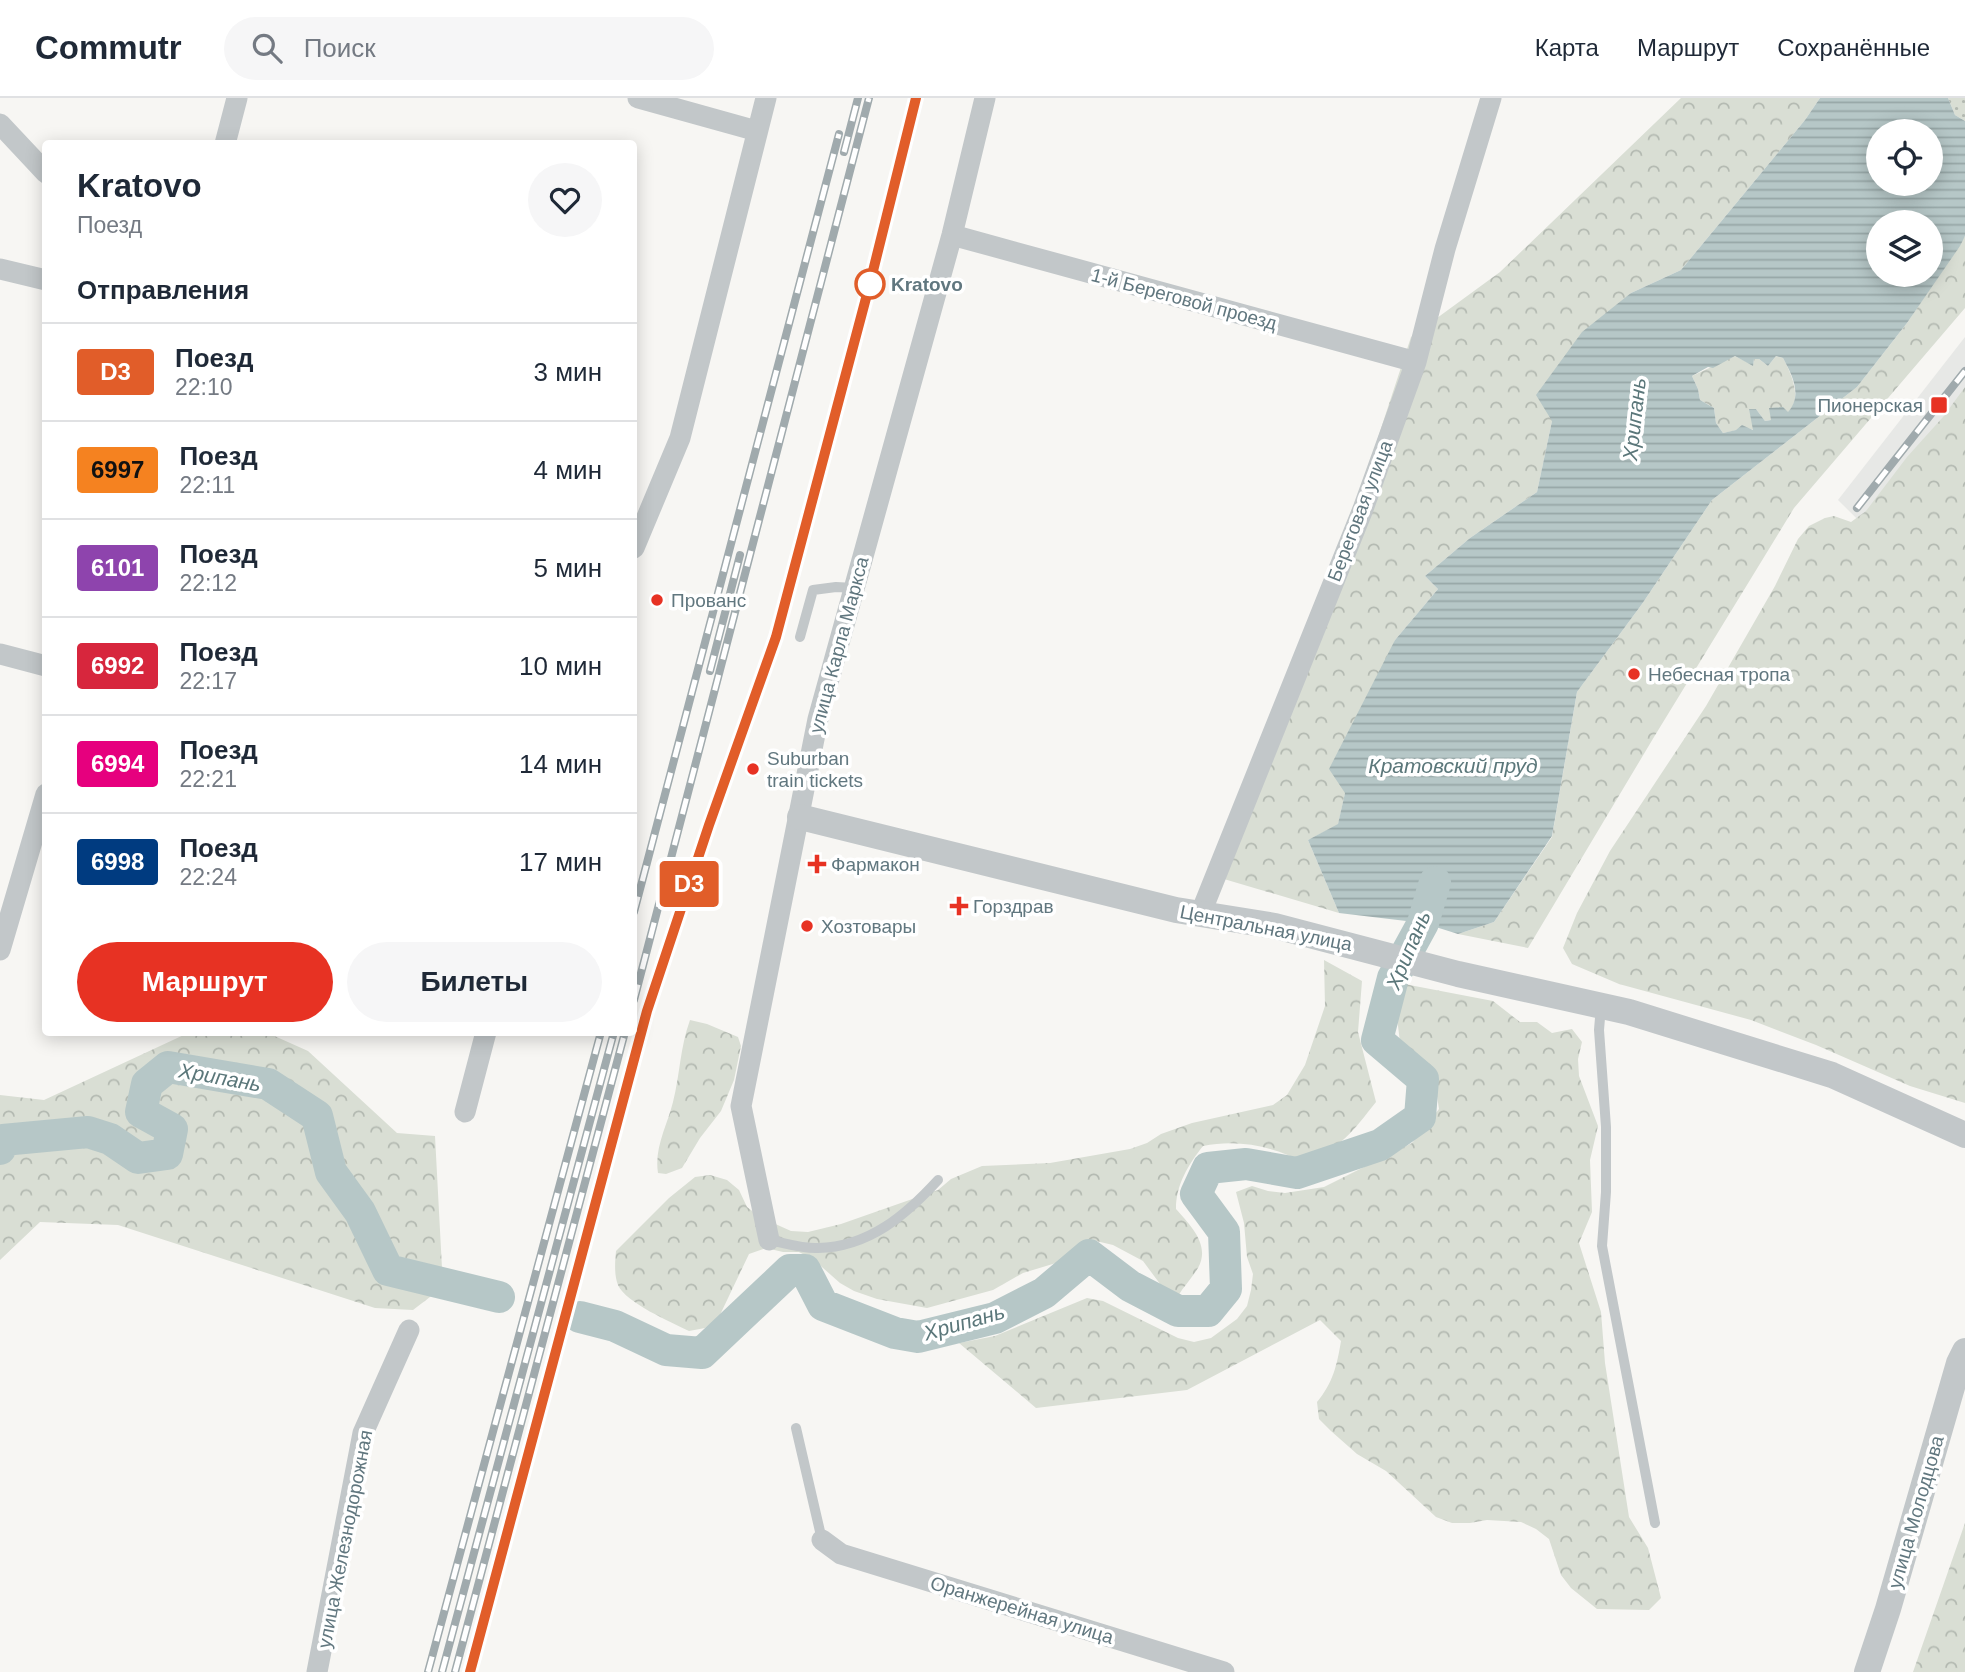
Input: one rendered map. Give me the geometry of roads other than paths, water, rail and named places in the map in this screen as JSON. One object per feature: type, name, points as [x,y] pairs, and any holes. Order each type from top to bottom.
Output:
[{"type":"street","points":[[226,140],[237,98]]},
{"type":"street","points":[[638,98],[757,131]]},
{"type":"street","points":[[637,541],[680,438],[766,98]]},
{"type":"street","name":"улица Карла Маркса","points":[[769,1240],[741,1106],[818,719],[952,235],[985,98]]},
{"type":"street","name":"Береговая улица","points":[[1200,915],[1363,509],[1416,362],[1445,249],[1491,98]]},
{"type":"street","points":[[0,124],[42,169]]},
{"type":"street","name":"1-й Береговой проезд","points":[[952,235],[1416,362]]},
{"type":"street","points":[[0,269],[42,279]]},
{"type":"street","points":[[0,654],[42,665]]},
{"type":"street","points":[[0,950],[42,808]]},
{"type":"street","name":"Центральная улица","points":[[800,817],[1200,915],[1275,926],[1337,940],[1458,974],[1601,1005],[1832,1075],[1965,1135]]},
{"type":"street","points":[[464,1112],[485,1036]]},
{"type":"street","name":"улица Железнодорожная","points":[[317,1672],[363,1433],[409,1330]]},
{"type":"street","name":"улица Молодцова","points":[[1867,1672],[1888,1609],[1959,1363],[1965,1351]]},
{"type":"street","name":"Оранжерейная улица","points":[[822,1540],[841,1554],[1224,1672]]},
{"type":"lane","points":[[800,638],[813,590],[854,588]]},
{"type":"lane","points":[[1601,1005],[1599,1030],[1606,1126],[1606,1192],[1602,1247],[1655,1523]]},
{"type":"lane","points":[[769,1240],[817,1248],[863,1241],[916,1204],[938,1180]]},
{"type":"lane","points":[[796,1427],[822,1540]]},
{"type":"water","name":"Кратовский пруд","points":[[1820,98],[1948,98],[1955,115],[1965,121],[1965,236],[1960,246],[1943,271],[1943,210],[1866,210],[1866,287],[1932,287],[1857,387],[1712,500],[1642,604],[1577,692],[1552,836],[1494,922],[1458,934],[1423,923],[1339,913],[1308,840],[1338,824],[1345,793],[1329,769],[1395,640],[1438,589],[1425,576],[1470,538],[1537,492],[1552,421],[1536,395],[1582,332],[1631,293],[1681,270],[1805,120]],"holes":[[[1735,356],[1753,366],[1754,359],[1759,359],[1768,366],[1776,356],[1783,358],[1795,385],[1795,399],[1788,412],[1783,407],[1769,408],[1771,420],[1765,421],[1756,409],[1749,409],[1753,430],[1742,425],[1736,430],[1723,433],[1716,423],[1714,408],[1700,400],[1692,376]]]},
{"type":"waterway","name":"Хрипань","points":[[580,1317],[615,1326],[666,1350],[702,1353],[790,1270],[805,1270],[823,1305],[895,1333],[918,1337],[995,1318],[1044,1293],[1089,1255],[1130,1286],[1178,1311],[1208,1311],[1226,1289],[1224,1232],[1196,1194],[1208,1168],[1246,1164],[1297,1173],[1380,1145],[1420,1117],[1423,1079],[1377,1040],[1393,978],[1423,923],[1435,882]]},
{"type":"waterway","name":"Хрипань","points":[[0,1149],[3,1140],[88,1132],[110,1139],[138,1158],[167,1154],[172,1129],[141,1112],[147,1084],[168,1067],[268,1084],[317,1116],[331,1172],[360,1212],[388,1270],[499,1297]]},
{"type":"railway","points":[[844,152],[858,98]]},
{"type":"railway","points":[[637,988],[869,98]]},
{"type":"railway","points":[[470,1672],[647,1011],[776,637],[917,98]]},
{"type":"railway","points":[[637,901],[839,134]]},
{"type":"railway","points":[[1857,508],[1965,371]]},
{"type":"railway","points":[[710,671],[740,555]]},
{"type":"railway","points":[[428,1672],[600,1036]]},
{"type":"railway","points":[[442,1672],[613,1036]]},
{"type":"railway","points":[[455,1672],[624,1036]]},
{"type":"train","name":"D3","points":[[470,1672],[647,1011],[776,637],[916,98]]},
{"type":"place","name":"Kratovo","points":[[870,284]]},
{"type":"place","name":"Пионерская","points":[[1939,405]]},
{"type":"place","name":"Прованс","points":[[657,600]]},
{"type":"place","name":"Небесная тропа","points":[[1634,674]]},
{"type":"place","name":"Suburban train tickets","points":[[753,769]]},
{"type":"place","name":"Фармакон","points":[[817,864]]},
{"type":"place","name":"Горздрав","points":[[959,906]]},
{"type":"place","name":"Хозтовары","points":[[807,926]]}]
